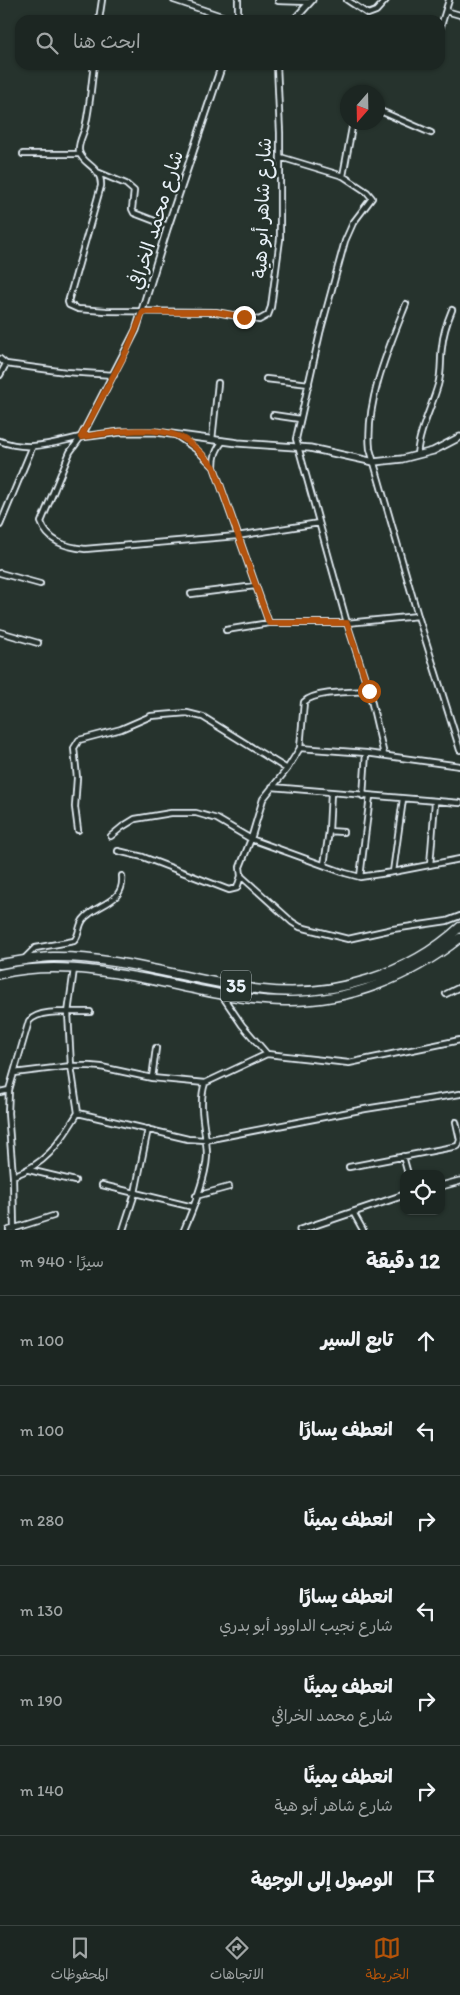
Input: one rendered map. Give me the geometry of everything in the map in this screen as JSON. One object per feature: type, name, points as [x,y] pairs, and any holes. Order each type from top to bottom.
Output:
[{"type":"highway","name":"35","points":[[0,964],[53,957],[108,962],[238,986],[290,991],[353,984],[388,972],[418,957],[460,927]]},
{"type":"highway","name":"35","points":[[0,974],[28,969],[75,967],[249,998],[286,1001],[327,998],[356,992],[400,976],[426,962],[460,938]]},
{"type":"street","points":[[100,15],[102,0]]},
{"type":"street","points":[[174,0],[218,15]]},
{"type":"street","points":[[238,0],[238,15]]},
{"type":"street","points":[[347,0],[368,14],[376,11],[386,0]]},
{"type":"street","points":[[445,15],[449,0]]},
{"type":"street","points":[[278,1],[311,1]]},
{"type":"street","points":[[298,15],[311,1]]},
{"type":"street","points":[[446,11],[460,15]]},
{"type":"street","points":[[93,70],[88,110],[79,145],[80,154],[97,172],[101,180],[101,186],[72,282],[68,304],[78,309],[143,312]]},
{"type":"street","name":"شارع محمد الخرافي","points":[[220,70],[168,226],[143,312],[114,375],[81,437],[70,452],[42,515],[41,522],[50,538],[72,548],[85,549],[237,536],[319,523]]},
{"type":"street","name":"شارع شاهر أبو هية","points":[[143,312],[216,312],[254,320],[259,320],[268,315],[271,307],[280,246],[277,70]]},
{"type":"street","points":[[385,113],[431,133]]},
{"type":"street","points":[[342,176],[351,130]]},
{"type":"street","points":[[23,154],[80,154]]},
{"type":"street","points":[[280,157],[342,176],[367,192],[372,198],[352,222],[346,236],[308,384],[296,439],[347,623],[369,691],[384,755]]},
{"type":"street","points":[[97,172],[126,184],[134,191],[132,209],[134,213],[168,226]]},
{"type":"street","points":[[406,304],[385,358],[373,406],[369,443],[418,616],[460,750]]},
{"type":"street","points":[[417,456],[420,436],[438,386],[442,346],[452,310]]},
{"type":"street","points":[[0,360],[6,364],[66,372],[114,375]]},
{"type":"street","points":[[0,375],[6,364]]},
{"type":"street","points":[[266,379],[308,384]]},
{"type":"street","points":[[212,440],[218,383]]},
{"type":"street","points":[[273,415],[300,419]]},
{"type":"street","points":[[0,441],[20,447],[32,448],[81,437],[139,431],[223,442],[297,447],[374,462],[417,456],[439,449],[460,437]]},
{"type":"street","points":[[178,436],[198,450],[214,467]]},
{"type":"street","points":[[223,442],[217,448],[214,456],[214,467],[269,623]]},
{"type":"street","points":[[0,525],[32,448]]},
{"type":"street","points":[[0,573],[40,584]]},
{"type":"street","points":[[191,594],[255,586]]},
{"type":"street","points":[[226,630],[269,623],[347,623],[418,616]]},
{"type":"street","points":[[0,632],[38,643]]},
{"type":"street","points":[[118,851],[142,857],[229,890],[237,888],[241,876],[240,866],[251,839],[260,804],[265,794],[287,769],[300,748],[303,704],[307,699],[334,693],[369,691]]},
{"type":"street","points":[[78,830],[75,807],[77,778],[74,748],[76,744],[79,740],[121,729],[151,716],[187,713],[203,717],[287,769]]},
{"type":"street","points":[[300,748],[384,755],[460,766]]},
{"type":"street","points":[[363,796],[366,753]]},
{"type":"street","points":[[272,787],[460,803]]},
{"type":"street","points":[[324,865],[329,831],[331,793]]},
{"type":"street","points":[[360,877],[370,796]]},
{"type":"street","points":[[393,872],[403,799]]},
{"type":"street","points":[[430,865],[435,802]]},
{"type":"street","points":[[111,836],[135,820],[179,812],[217,819],[251,839],[360,877],[460,859]]},
{"type":"street","points":[[329,831],[343,832]]},
{"type":"street","points":[[23,960],[35,948],[74,942],[82,921],[120,892],[123,883],[122,876]]},
{"type":"street","points":[[241,876],[300,927],[348,939],[392,929],[447,921],[460,916]]},
{"type":"street","points":[[13,1176],[29,1170],[52,1152],[78,1113],[71,1066],[68,1014],[75,967]]},
{"type":"street","points":[[446,994],[460,987]]},
{"type":"street","points":[[220,993],[242,1025],[267,1054]]},
{"type":"street","points":[[53,1216],[13,1229],[13,1176],[8,1113],[9,1090],[29,1021],[33,1017],[42,1013],[68,1014],[90,1012]]},
{"type":"street","points":[[14,1073],[71,1066],[101,1067],[152,1078],[205,1083],[267,1054],[349,1063],[460,1040]]},
{"type":"street","points":[[152,1078],[156,1048]]},
{"type":"street","points":[[184,1230],[193,1207],[206,1159],[202,1100],[205,1083]]},
{"type":"street","points":[[0,1092],[9,1090]]},
{"type":"street","points":[[78,1113],[188,1139],[206,1140],[365,1109],[460,1094]]},
{"type":"street","points":[[349,1167],[458,1146],[460,1140],[456,1122]]},
{"type":"street","points":[[123,1230],[135,1193],[148,1129]]},
{"type":"street","points":[[403,1156],[407,1170]]},
{"type":"street","points":[[29,1170],[75,1181]]},
{"type":"street","points":[[445,1185],[460,1181]]},
{"type":"street","points":[[102,1185],[193,1207]]},
{"type":"street","points":[[196,1196],[229,1187]]},
{"type":"street","points":[[300,1230],[400,1196]]},
{"type":"street","points":[[353,1212],[363,1230]]},
{"type":"route","points":[[244,317],[216,312],[143,312],[128,348],[81,437],[120,432],[156,432],[178,436],[198,450],[214,467],[269,623],[347,623],[369,691]]}]
